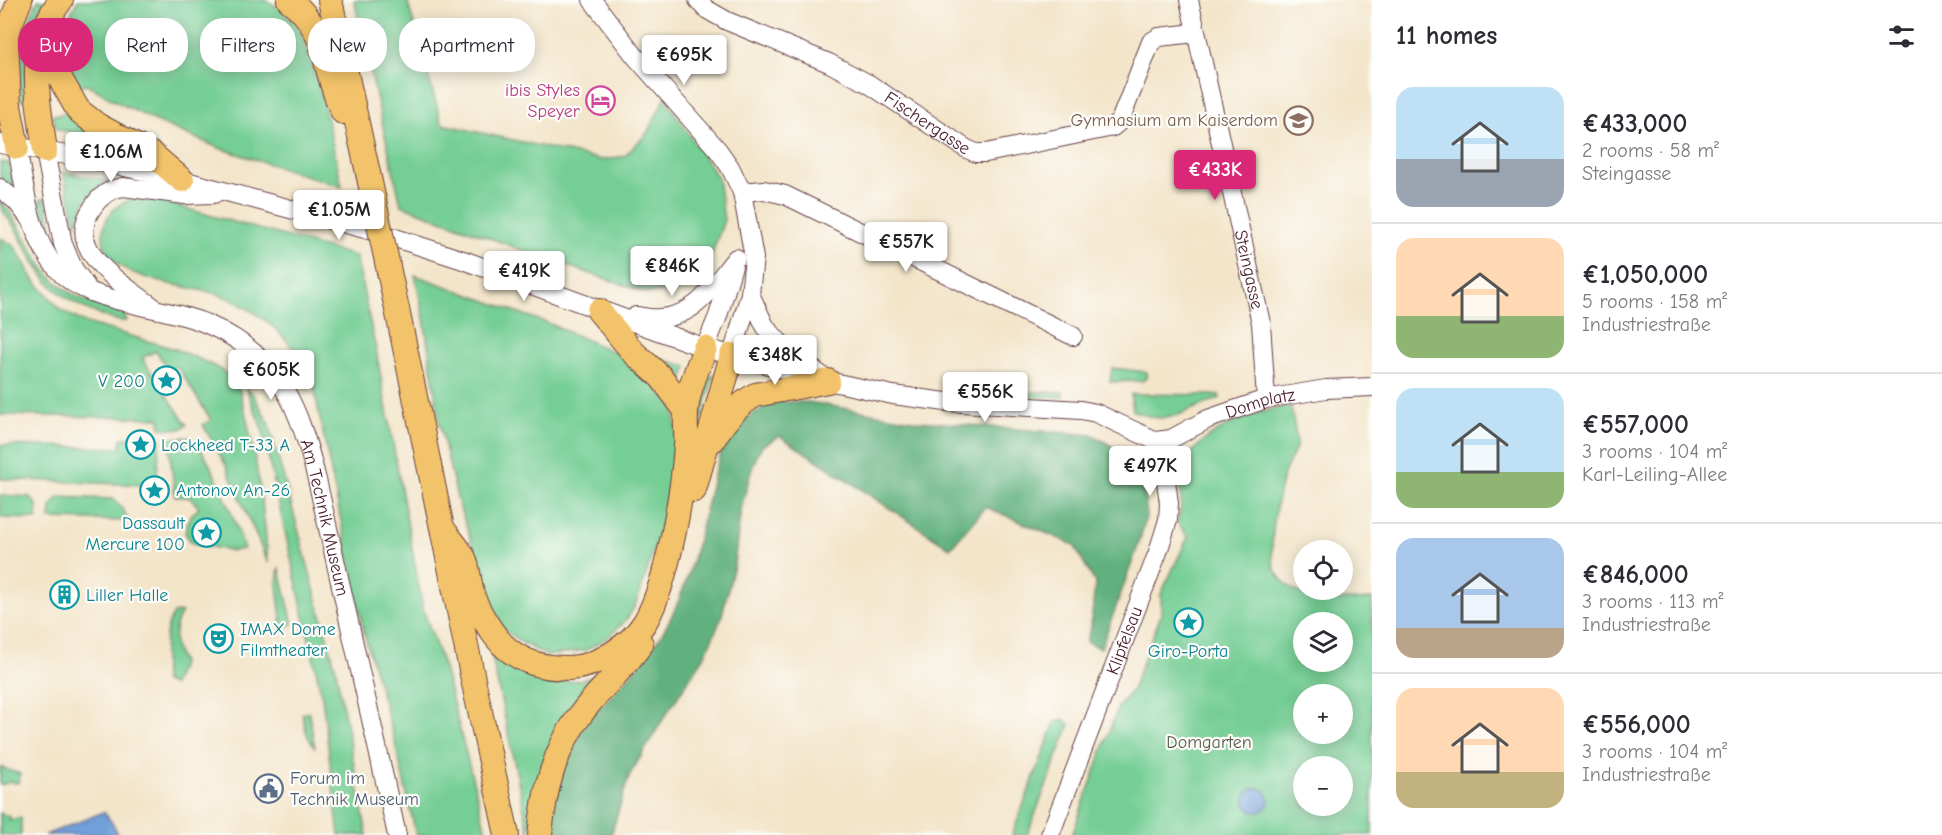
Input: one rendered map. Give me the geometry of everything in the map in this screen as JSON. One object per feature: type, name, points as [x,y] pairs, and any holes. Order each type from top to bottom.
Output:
[{"type":"main road","points":[[8,146],[9,106],[3,38],[20,0]]},
{"type":"main road","points":[[49,18],[61,0]]},
{"type":"main road","points":[[289,0],[309,18],[321,39],[335,97],[362,149]]},
{"type":"main road","points":[[330,0],[507,835]]},
{"type":"main road","points":[[36,72],[45,151]]},
{"type":"main road","points":[[57,72],[78,110],[97,125],[153,154],[182,180]]},
{"type":"main road","points":[[599,311],[633,352],[661,377],[686,411]]},
{"type":"main road","points":[[442,529],[464,558],[473,595],[483,617],[503,645],[514,654],[544,667],[557,668],[578,667],[612,654],[644,623],[657,592],[674,528],[679,497],[686,444],[686,411],[705,348]]},
{"type":"main road","points":[[540,835],[543,803],[552,765],[565,738],[581,713],[636,651],[653,628],[667,599],[699,469],[732,355]]},
{"type":"main road","points":[[699,469],[715,436],[728,418],[745,401],[754,395],[828,381]]},
{"type":"street","points":[[592,0],[642,64],[718,150],[730,167],[741,192],[754,258],[750,294],[732,355]]},
{"type":"street","name":"Fischergasse","points":[[698,0],[714,14],[810,54],[869,84],[976,153],[1002,150],[1113,127],[1120,121],[1151,42],[1159,38],[1195,33]]},
{"type":"street","name":"Steingasse","points":[[1189,0],[1261,323],[1266,399]]},
{"type":"street","points":[[8,146],[85,158],[182,180],[380,233],[462,260],[705,348],[828,381],[893,395],[946,402],[1081,410],[1096,413],[1156,441]]},
{"type":"street","name":"Am Technik Museum","points":[[8,146],[45,252],[58,270],[73,283],[121,302],[207,324],[241,343],[278,376],[296,409],[314,465],[397,835]]},
{"type":"street","points":[[45,151],[63,244],[73,268],[89,290]]},
{"type":"street","points":[[158,311],[102,266],[87,247],[83,235],[90,212],[103,196],[117,188],[130,187],[185,195],[224,192]]},
{"type":"street","points":[[0,188],[16,201],[32,220]]},
{"type":"street","points":[[741,192],[764,190],[785,195],[1073,336]]},
{"type":"street","points":[[705,348],[718,316],[736,258],[745,214]]},
{"type":"street","points":[[599,311],[659,319],[680,314],[699,304],[736,258]]},
{"type":"street","points":[[750,294],[765,326],[778,341],[828,381]]},
{"type":"street","name":"Domplatz","points":[[1156,441],[1172,439],[1208,419],[1266,399],[1326,389],[1372,387]]},
{"type":"street","name":"Klipfelsau","points":[[1050,835],[1150,574],[1168,520],[1168,485],[1156,441]]},
{"type":"green space","points":[[38,0],[46,0],[35,18],[30,18]]},
{"type":"green space","points":[[78,0],[265,0],[280,8],[289,18],[200,18],[200,72],[296,72],[296,26],[308,51],[308,72],[315,72],[322,95],[342,187],[219,148],[158,122],[113,100],[87,84],[75,89],[70,72],[93,72],[93,18],[69,18]]},
{"type":"green space","points":[[354,0],[407,0],[412,18],[399,18],[399,72],[427,72],[442,124],[602,160],[625,156],[647,133],[665,98],[718,178],[724,220],[712,254],[682,289],[647,293],[401,205],[371,72],[387,72],[387,18],[358,18]]},
{"type":"green space","points":[[19,72],[25,72],[28,100],[21,101]]},
{"type":"green space","points":[[66,111],[89,134],[58,130],[52,115],[59,115]]},
{"type":"green space","points":[[0,162],[9,163],[14,189],[0,179]]},
{"type":"green space","points":[[63,172],[109,181],[91,193],[80,212],[76,226]]},
{"type":"green space","points":[[46,198],[54,241],[51,243],[44,223],[40,200]]},
{"type":"green space","points":[[136,198],[148,198],[356,256],[376,350],[423,609],[444,668],[487,835],[416,835],[395,742],[364,633],[311,374],[281,334],[241,305],[223,296],[146,278],[127,270],[113,260],[104,246],[106,221],[116,208]]},
{"type":"green space","points":[[0,200],[15,220],[40,263],[56,282],[79,297],[124,314],[127,321],[111,319],[79,305],[55,289],[38,269],[3,211]]},
{"type":"green space","points":[[0,238],[14,245],[34,280],[61,310],[83,322],[175,349],[218,368],[237,381],[257,471],[268,563],[225,464],[203,425],[211,420],[178,367],[169,370],[156,351],[142,358],[187,425],[181,429],[160,428],[160,418],[0,415]]},
{"type":"green space","points":[[415,275],[550,324],[626,357],[673,406],[677,435],[662,522],[645,578],[635,606],[626,620],[610,636],[587,650],[547,656],[523,643],[503,629],[485,593],[458,502],[439,421],[424,318]]},
{"type":"green space","points":[[656,358],[687,366],[680,387]]},
{"type":"green space","points":[[1112,368],[1147,372],[1146,378],[1142,381],[1110,382]]},
{"type":"green space","points":[[714,375],[697,431],[697,408],[701,392],[708,379]]},
{"type":"green space","points":[[246,388],[253,394],[268,422],[289,496],[336,670],[367,835],[339,835],[322,697],[262,429]]},
{"type":"green space","points":[[996,389],[1020,392],[1063,392],[1063,397],[1020,397],[996,394]]},
{"type":"green space","points":[[1131,394],[1219,395],[1220,398],[1178,415],[1160,418],[1133,411]]},
{"type":"green space","points":[[777,402],[809,402],[918,421],[1093,435],[1119,450],[1130,461],[1143,486],[1147,514],[1139,543],[1101,648],[1086,642],[1091,627],[1095,583],[1074,545],[986,507],[950,548],[780,436],[762,446],[753,465],[741,508],[734,565],[721,619],[704,657],[629,776],[611,835],[551,835],[557,791],[578,736],[586,723],[648,654],[675,608],[689,574],[716,467],[726,443],[741,423],[763,408]]},
{"type":"green space","name":"Domgarten","points":[[1291,406],[1296,433],[1295,451],[1283,476],[1275,512],[1272,541],[1274,566],[1278,575],[1293,588],[1293,600],[1372,599],[1372,835],[1072,835],[1118,707],[1132,690],[1161,615],[1161,594],[1188,537],[1177,522],[1181,506],[1179,480],[1181,472],[1188,458],[1198,446],[1212,435],[1227,426],[1260,413]]},
{"type":"green space","points":[[190,437],[197,444],[213,471],[244,549],[232,551],[192,543],[185,533],[190,516],[199,508],[191,498],[175,496],[168,438]]},
{"type":"green space","points":[[121,438],[160,439],[157,475],[144,485],[0,479],[0,445],[121,448]]},
{"type":"green space","points":[[0,495],[30,497],[37,505],[37,519],[0,518]]},
{"type":"green space","points":[[59,497],[113,499],[121,506],[129,521],[50,519],[51,507]]},
{"type":"green space","points":[[279,567],[293,624],[282,627],[277,586]]},
{"type":"green space","points":[[182,612],[176,624],[174,637],[176,650],[182,662],[173,685],[164,682],[167,628],[174,613]]},
{"type":"green space","points":[[490,648],[520,670],[539,678],[569,681],[598,675],[600,678],[570,708],[551,742],[529,833]]},
{"type":"green space","points":[[309,712],[315,748],[307,735],[302,714]]},
{"type":"green space","points":[[1063,719],[1070,724],[1027,835],[1012,835],[1055,722]]},
{"type":"green space","points":[[0,767],[20,774],[18,783],[10,782],[0,785]]},
{"type":"green space","points":[[0,813],[10,817],[10,820],[21,817],[21,835],[0,835]]},
{"type":"water","points":[[1257,788],[1262,789],[1268,795],[1268,805],[1262,811],[1257,812],[1252,811],[1246,805],[1245,800],[1246,795],[1252,789]]},
{"type":"water","points":[[104,812],[115,827],[117,835],[45,835]]},
{"type":"place","name":"ibis Styles Speyer","points":[[601,100]]},
{"type":"place","name":"Gymnasium am Kaiserdom","points":[[1299,120]]},
{"type":"place","name":"V 200","points":[[166,381]]},
{"type":"place","name":"Lockheed T-33 A","points":[[140,445]]},
{"type":"place","name":"Antonov An-26","points":[[155,490]]},
{"type":"place","name":"Dassault Mercure 100","points":[[206,533]]},
{"type":"place","name":"Liller Halle","points":[[65,595]]},
{"type":"place","name":"Giro-Porta","points":[[1188,622]]},
{"type":"place","name":"IMAX Dome Filmtheater","points":[[219,639]]},
{"type":"place","name":"Forum im Technik Museum","points":[[269,788]]}]
